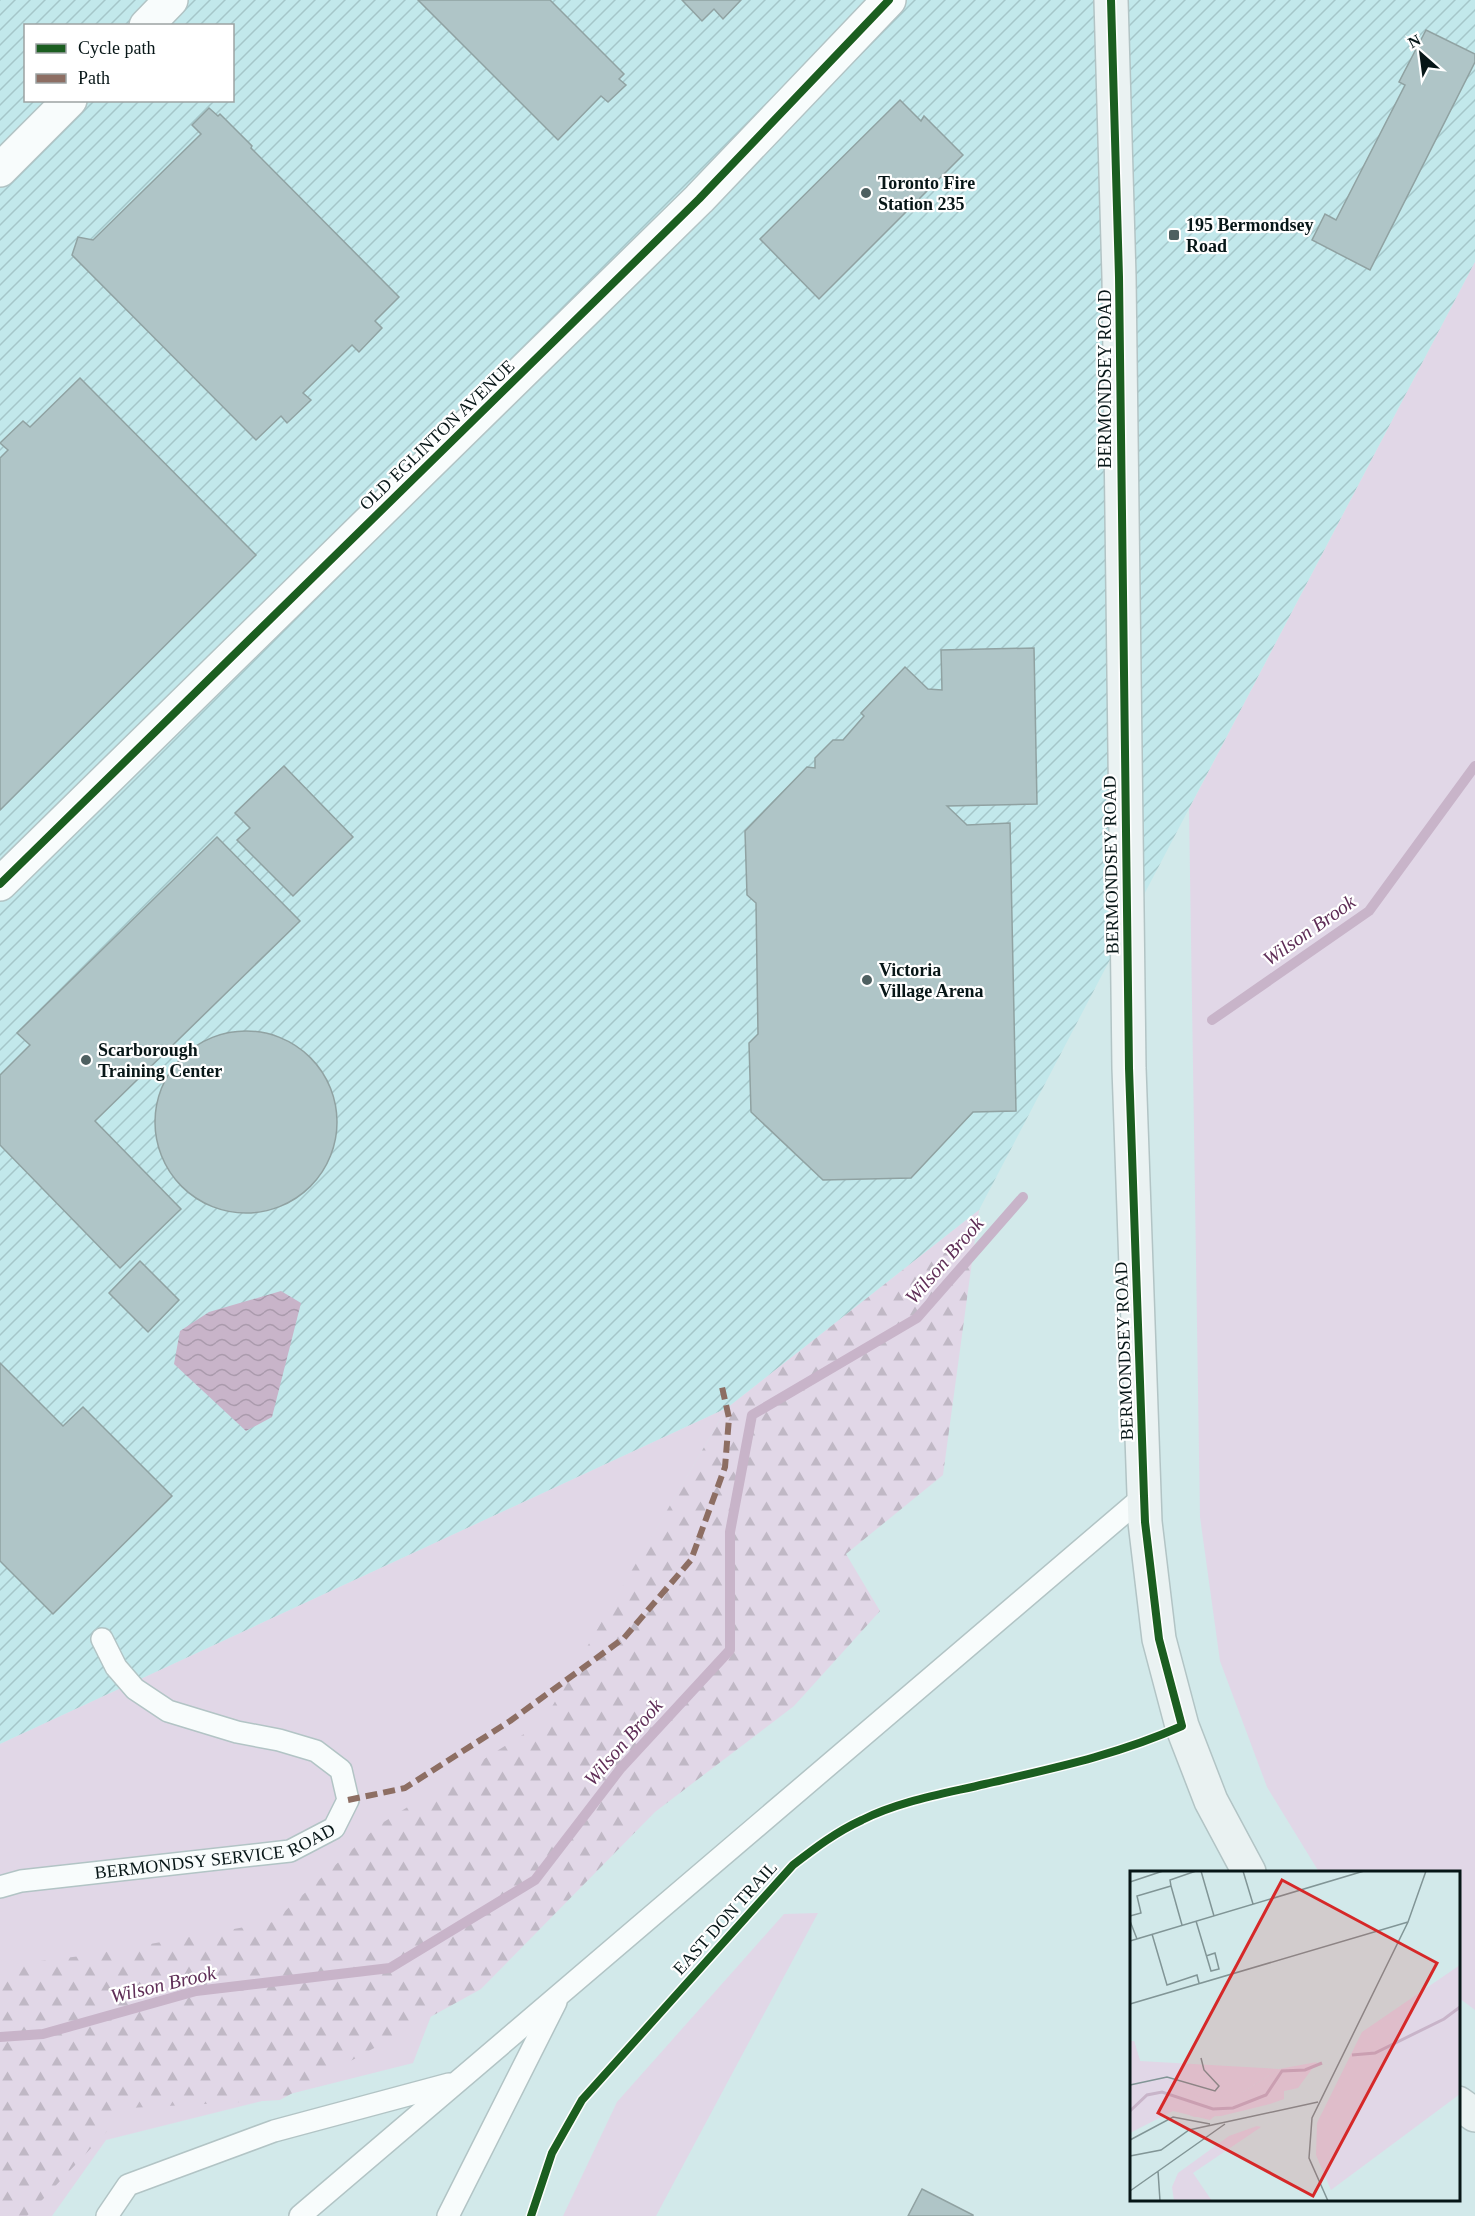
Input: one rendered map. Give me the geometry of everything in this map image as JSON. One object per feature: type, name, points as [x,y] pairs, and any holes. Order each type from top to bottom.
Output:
[{"type":"street","points":[[148,24],[171,0]]},
{"type":"street","name":"OLD EGLINTON AVENUE","points":[[0,884],[682,216],[889,0]]},
{"type":"street","name":"BERMONDSEY ROAD","points":[[1111,0],[1119,276],[1129,1068],[1145,1522],[1159,1640],[1182,1726],[1211,1801],[1248,1871]]},
{"type":"street","points":[[0,170],[68,102]]},
{"type":"street","points":[[1460,2104],[1475,2115]]},
{"type":"lane","points":[[300,2216],[1144,1496]]},
{"type":"lane","name":"BERMONDSY SERVICE ROAD","points":[[0,1887],[21,1881],[290,1851],[334,1828],[348,1800],[342,1770],[316,1751],[279,1740],[237,1732],[168,1711],[135,1689],[116,1667],[102,1639]]},
{"type":"lane","points":[[448,2216],[561,1993]]},
{"type":"lane","points":[[107,2216],[128,2185],[274,2131],[456,2082]]},
{"type":"shaded area","points":[[0,0],[1475,0],[1475,262],[979,1210],[727,1408],[0,1744]]},
{"type":"green space","points":[[1475,262],[1475,2010],[1460,1999],[1460,1871],[1318,1871],[1267,1787],[1220,1661],[1200,1517],[1189,809]]},
{"type":"green space","points":[[979,1210],[943,1475],[846,1554],[880,1611],[794,1706],[655,1812],[481,1989],[280,2100],[129,2108],[27,2216],[0,2216],[0,1966],[89,1955],[273,1922],[379,1825],[543,1722],[727,1408]]},
{"type":"green space","points":[[727,1408],[544,1722],[413,2063],[106,2140],[52,2216],[0,2216],[0,1744]]},
{"type":"green space","points":[[818,1913],[656,2216],[563,2216],[617,2102],[784,1914]]},
{"type":"water","points":[[281,1291],[301,1303],[272,1417],[246,1431],[174,1364],[180,1331],[209,1312]]},
{"type":"building","points":[[418,0],[550,0],[624,74],[619,79],[626,85],[608,102],[601,96],[558,140]]},
{"type":"building","points":[[682,0],[741,0],[723,19],[714,9],[702,21]]},
{"type":"building","points":[[1426,30],[1475,54],[1475,62],[1370,270],[1312,240],[1325,214],[1336,220],[1405,85],[1399,82]]},
{"type":"building","name":"Toronto Fire Station 235","points":[[900,100],[921,121],[924,116],[963,155],[819,299],[760,239]]},
{"type":"building","points":[[209,108],[218,116],[220,114],[399,297],[375,321],[382,328],[359,352],[352,345],[303,393],[311,400],[287,423],[281,416],[256,440],[72,255],[78,237],[93,240],[201,134],[192,125]]},
{"type":"building","points":[[80,378],[256,555],[0,810],[0,458],[8,450],[0,443],[23,421],[30,427]]},
{"type":"building","name":"Victoria Village Arena","points":[[1034,648],[1037,804],[947,806],[967,825],[1010,823],[1016,1111],[973,1112],[911,1178],[823,1180],[751,1112],[749,1043],[758,1034],[756,903],[747,895],[745,831],[807,767],[815,768],[815,758],[833,740],[843,740],[864,716],[861,713],[905,667],[928,689],[942,690],[941,650]]},
{"type":"building","points":[[284,766],[353,837],[293,896],[237,840],[250,828],[235,813]]},
{"type":"building","name":"Scarborough Training Center","points":[[217,837],[300,921],[95,1121],[181,1209],[120,1268],[0,1145],[0,1075],[30,1045],[17,1033]]},
{"type":"building","points":[[246,1031],[281,1038],[297,1046],[310,1058],[322,1071],[330,1087],[337,1122],[330,1157],[322,1173],[310,1186],[297,1198],[281,1206],[246,1213],[211,1206],[195,1198],[182,1186],[170,1173],[162,1157],[155,1122],[162,1087],[170,1071],[182,1058],[195,1046],[211,1038]]},
{"type":"building","points":[[140,1261],[179,1300],[148,1332],[109,1293]]},
{"type":"building","points":[[0,1363],[63,1426],[83,1407],[172,1496],[53,1614],[0,1561]]},
{"type":"building","points":[[922,2189],[973,2215],[973,2216],[908,2216]]},
{"type":"waterway","name":"Wilson Brook","points":[[1212,1020],[1369,911],[1475,766]]},
{"type":"waterway","name":"Wilson Brook","points":[[0,2037],[43,2034],[196,1991],[390,1968],[535,1880],[621,1768],[730,1650],[730,1532],[752,1415],[917,1318],[1023,1197]]},
{"type":"marked path","points":[[348,1800],[405,1788],[510,1721],[624,1638],[691,1560],[725,1467],[729,1418],[722,1387]]},
{"type":"cycle path","points":[[0,884],[699,199],[889,0]]},
{"type":"cycle path","name":"EAST DON TRAIL","points":[[531,2216],[552,2153],[582,2100],[793,1865],[809,1852],[876,1813],[922,1799],[1085,1760],[1134,1745],[1182,1726],[1159,1639],[1145,1522],[1129,1068],[1119,277],[1111,0]]},
{"type":"place","name":"Toronto Fire Station 235","points":[[866,193]]},
{"type":"place","name":"195 Bermondsey Road","points":[[1174,235]]},
{"type":"place","name":"Victoria Village Arena","points":[[867,980]]},
{"type":"place","name":"Scarborough Training Center","points":[[86,1060]]}]
